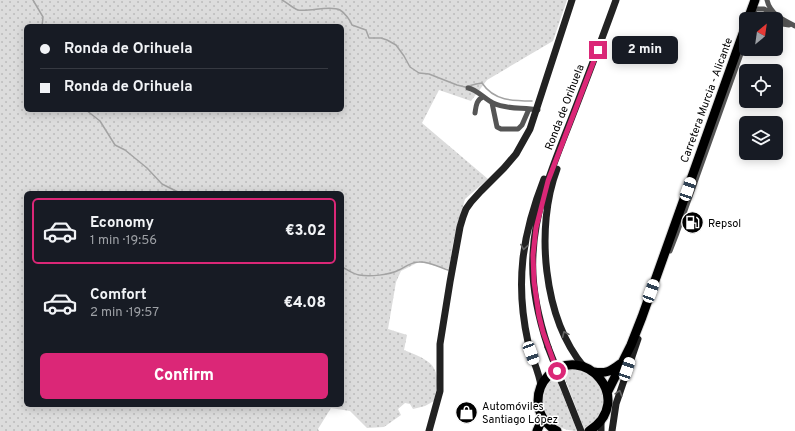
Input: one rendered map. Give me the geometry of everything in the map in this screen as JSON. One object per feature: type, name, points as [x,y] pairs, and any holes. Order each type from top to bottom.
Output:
[{"type":"highway","points":[[751,10],[755,0]]},
{"type":"highway","name":"Carretera Murcia - Alicante","points":[[607,393],[644,318],[739,45]]},
{"type":"highway","points":[[555,431],[545,421],[538,404],[541,386],[545,379],[559,368],[567,366],[576,365],[601,373],[611,371],[621,364]]},
{"type":"highway","points":[[589,431],[596,427],[605,415],[608,400],[602,381],[594,372]]},
{"type":"highway","points":[[538,431],[542,415]]},
{"type":"main road","points":[[429,431],[440,391],[440,344],[463,217],[471,202],[516,154],[530,129],[538,110],[572,0]]},
{"type":"main road","name":"Ronda de Orihuela","points":[[581,431],[548,347],[539,316],[534,282],[533,255],[536,228],[548,181],[616,0]]},
{"type":"main road","points":[[584,367],[568,342],[553,305],[547,268],[546,226],[547,210],[555,174],[596,63],[598,50]]},
{"type":"main road","points":[[541,386],[540,378],[528,344],[523,318],[521,278],[526,234],[538,195],[569,116],[576,106]]},
{"type":"main road","points":[[612,431],[620,389],[644,318]]},
{"type":"main road","points":[[601,421],[601,431]]},
{"type":"street","points":[[767,0],[768,5],[773,12]]},
{"type":"street","points":[[751,10],[764,9],[767,11]]},
{"type":"street","points":[[783,19],[795,26]]},
{"type":"street","points":[[783,24],[795,26]]},
{"type":"street","points":[[652,295],[677,233],[740,56]]},
{"type":"street","points":[[468,88],[471,88],[492,103],[502,107],[538,110]]},
{"type":"street","points":[[475,113],[478,101],[483,97]]},
{"type":"street","points":[[492,103],[497,127],[501,129],[518,128],[522,125],[529,109]]},
{"type":"shaded area","points":[[0,0],[567,0],[553,41],[487,80],[471,101],[439,90],[422,123],[488,179],[465,199],[453,243],[449,269],[419,262],[401,271],[396,282],[388,329],[407,335],[404,350],[424,359],[434,369],[437,379],[434,401],[425,406],[413,409],[410,404],[405,403],[398,409],[401,415],[384,427],[367,428],[350,411],[331,408],[318,429],[319,431],[0,431]]},
{"type":"shaded area","points":[[575,369],[589,374],[599,384],[604,397],[604,404],[601,413],[587,428],[584,429],[562,371]]},
{"type":"shaded area","points":[[555,375],[577,431],[562,428],[556,425],[550,420],[543,408],[542,401],[544,390]]},
{"type":"waterway","points":[[33,0],[43,17],[42,24]]},
{"type":"waterway","points":[[282,0],[298,10],[325,8],[340,10],[344,13],[352,25],[366,30],[369,38],[381,38],[396,45],[410,67],[419,73],[429,74],[465,87],[482,83],[487,89],[498,97],[518,101],[532,101]]},
{"type":"waterway","points":[[89,112],[100,121],[115,145],[125,150],[147,168],[162,184],[176,191]]},
{"type":"waterway","points":[[344,268],[363,276],[390,273],[416,262],[430,263],[448,270]]},
{"type":"place","name":"Repsol","points":[[693,223]]},
{"type":"place","name":"Automóviles Santiago López","points":[[466,412]]},
{"type":"route","points":[[557,371],[543,332],[534,282],[533,255],[536,228],[541,204],[556,158],[598,50]]}]
